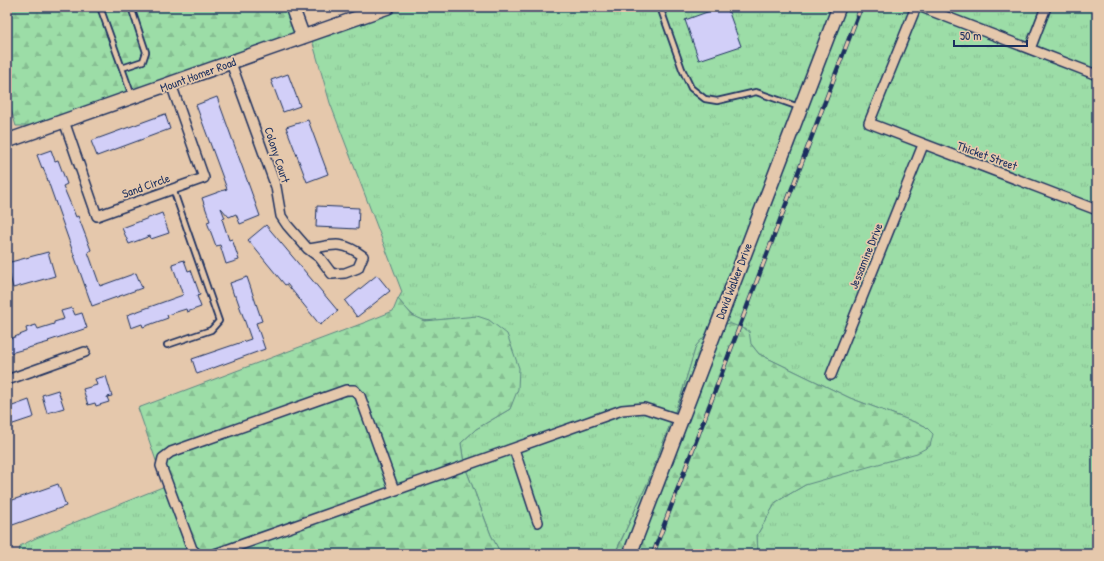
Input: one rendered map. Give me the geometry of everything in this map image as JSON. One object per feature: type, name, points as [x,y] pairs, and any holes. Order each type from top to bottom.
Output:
[{"type":"street","points":[[292,7],[303,37]]},
{"type":"street","name":"Mount Homer Road","points":[[7,141],[388,7]]},
{"type":"street","name":"David Walker Drive","points":[[630,554],[839,7]]},
{"type":"street","name":"Thicket Street","points":[[916,7],[869,123],[923,145],[1097,210]]},
{"type":"street","points":[[920,7],[1097,75]]},
{"type":"street","points":[[1030,49],[1046,7]]},
{"type":"street","name":"Colony Court","points":[[231,63],[276,187],[281,216],[308,248],[320,258],[332,274],[345,273],[358,268],[363,256],[352,248],[331,244],[308,248]]},
{"type":"street","name":"Sand Circle","points":[[64,121],[97,216],[204,178],[172,84]]},
{"type":"street","name":"Jessamine Drive","points":[[832,375],[923,145]]},
{"type":"street","points":[[7,380],[85,352]]},
{"type":"street","points":[[196,554],[192,549],[162,466],[162,458],[171,452],[346,390],[354,390],[360,396],[394,490]]},
{"type":"street","points":[[215,554],[622,410],[644,408],[681,420]]},
{"type":"street","points":[[514,449],[538,522]]},
{"type":"lane","points":[[100,7],[132,98]]},
{"type":"lane","points":[[122,68],[143,61],[146,56],[131,7]]},
{"type":"lane","points":[[660,7],[682,69],[691,88],[705,99],[717,101],[756,92],[772,96],[800,107]]},
{"type":"lane","points":[[167,345],[211,330],[219,321],[173,189]]},
{"type":"green space","points":[[7,7],[287,7],[296,34],[33,126],[16,126],[7,97]]},
{"type":"green space","points":[[405,7],[833,7],[710,330],[696,346],[681,396],[648,482],[616,551],[607,554],[501,554],[491,535],[464,464],[461,443],[476,429],[510,409],[454,318],[428,321],[422,320],[411,314],[398,299],[402,292],[330,103],[312,40]]},
{"type":"green space","points":[[844,7],[1097,7],[1097,554],[758,554],[757,535],[776,502],[805,485],[925,426],[850,398],[759,354],[751,344],[723,325]]},
{"type":"green space","points":[[398,299],[412,315],[425,321],[477,316],[489,320],[507,334],[519,368],[518,389],[510,409],[476,429],[461,443],[464,464],[491,535],[501,554],[188,554],[138,408],[393,311]]},
{"type":"green space","points":[[729,323],[749,331],[751,344],[759,354],[850,398],[925,426],[933,434],[930,446],[917,453],[805,485],[776,502],[757,535],[758,554],[636,554],[723,325]]},
{"type":"green space","points":[[710,330],[624,554],[615,554],[648,482],[681,396],[696,346]]},
{"type":"green space","points":[[165,486],[188,554],[19,554],[20,546],[36,538]]},
{"type":"building","points":[[721,7],[727,7],[741,46],[699,60],[685,20]]},
{"type":"building","points":[[288,74],[300,106],[283,112],[271,80]]},
{"type":"building","points":[[217,97],[260,216],[240,224],[236,214],[229,217],[221,208],[225,218],[222,219],[229,240],[232,239],[239,260],[226,264],[220,245],[216,246],[207,222],[210,221],[202,198],[227,189],[196,105]]},
{"type":"building","points":[[165,114],[170,129],[97,156],[91,141]]},
{"type":"building","points":[[308,120],[328,174],[307,182],[286,127]]},
{"type":"building","points":[[51,150],[55,161],[58,160],[67,184],[63,186],[76,217],[78,216],[91,250],[88,252],[100,286],[136,273],[142,288],[92,306],[43,167],[42,168],[37,155]]},
{"type":"building","points":[[317,206],[359,208],[358,229],[316,227]]},
{"type":"building","points":[[162,213],[169,233],[151,239],[150,236],[129,244],[122,228]]},
{"type":"building","points":[[266,225],[338,311],[320,325],[287,284],[285,285],[248,240]]},
{"type":"building","points":[[48,252],[55,276],[13,288],[7,263]]},
{"type":"building","points":[[184,260],[188,271],[191,270],[200,295],[197,296],[201,307],[187,312],[186,309],[167,315],[168,318],[143,327],[142,324],[131,328],[127,315],[183,295],[172,264]]},
{"type":"building","points":[[377,275],[390,291],[357,317],[345,301]]},
{"type":"building","points":[[247,277],[262,321],[256,323],[265,349],[197,374],[192,359],[251,339],[230,283]]},
{"type":"building","points":[[72,308],[75,315],[82,313],[87,328],[48,341],[49,342],[7,354],[7,340],[27,332],[26,328],[36,325],[38,329],[54,324],[54,322],[64,319],[61,311]]},
{"type":"building","points":[[106,376],[112,396],[107,397],[109,402],[96,406],[95,403],[88,405],[83,389],[97,385],[95,379]]},
{"type":"building","points":[[58,390],[64,408],[47,413],[42,395]]},
{"type":"building","points":[[29,400],[34,417],[7,426],[7,408]]},
{"type":"building","points":[[58,484],[66,506],[7,527],[7,502]]},
{"type":"railway","points":[[653,554],[861,7]]}]
